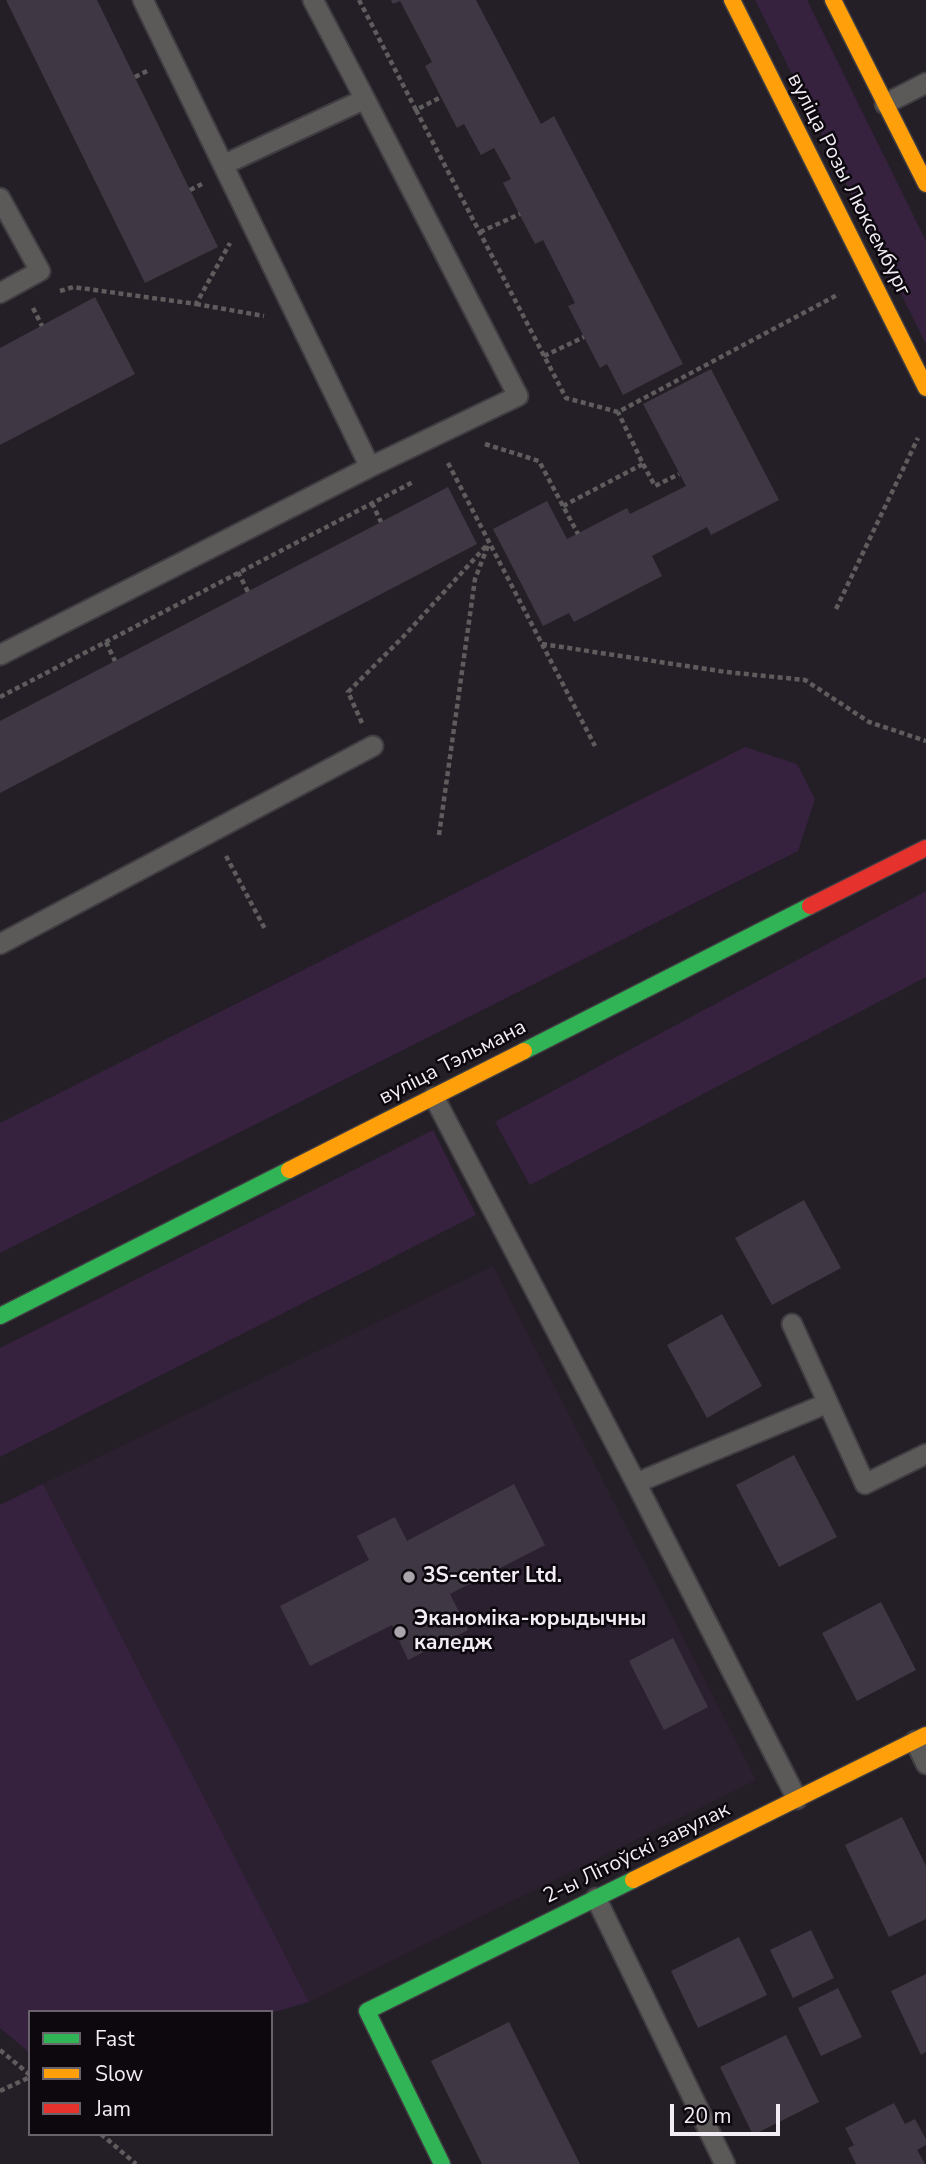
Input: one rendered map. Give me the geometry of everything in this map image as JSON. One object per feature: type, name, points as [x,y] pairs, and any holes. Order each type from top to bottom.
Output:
[{"type":"main road","name":"вуліца Розы Люксембург","points":[[732,0],[926,388]]},
{"type":"main road","points":[[833,0],[926,184]]},
{"type":"main road","name":"вуліца Тэльмана","points":[[0,1316],[926,848]]},
{"type":"main road","name":"2-ы Літоўскі завулак","points":[[442,2164],[367,2011],[920,1738]]},
{"type":"lane","points":[[143,0],[370,467]]},
{"type":"lane","points":[[0,654],[370,467],[518,396],[313,0]]},
{"type":"lane","points":[[886,104],[926,83]]},
{"type":"lane","points":[[223,165],[365,99]]},
{"type":"lane","points":[[0,198],[40,271],[0,293]]},
{"type":"lane","points":[[0,944],[373,746]]},
{"type":"lane","points":[[434,1097],[636,1483],[797,1799]]},
{"type":"lane","points":[[792,1324],[866,1484],[926,1454]]},
{"type":"lane","points":[[636,1483],[828,1403]]},
{"type":"lane","points":[[920,1738],[926,1764]]},
{"type":"lane","points":[[596,1899],[724,2164]]},
{"type":"path","points":[[359,0],[566,398],[618,412],[844,292]]},
{"type":"path","points":[[416,110],[441,97]]},
{"type":"path","points":[[480,232],[520,214]]},
{"type":"path","points":[[196,304],[234,234]]},
{"type":"path","points":[[51,294],[73,287],[300,322]]},
{"type":"path","points":[[31,305],[42,326]]},
{"type":"path","points":[[544,356],[584,337]]},
{"type":"path","points":[[618,412],[655,486],[679,474]]},
{"type":"path","points":[[836,609],[918,438]]},
{"type":"path","points":[[473,450],[485,444],[540,461],[578,534]]},
{"type":"path","points":[[437,469],[460,456]]},
{"type":"path","points":[[448,463],[595,746]]},
{"type":"path","points":[[563,506],[643,464]]},
{"type":"path","points":[[0,697],[415,480]]},
{"type":"path","points":[[372,503],[381,522]]},
{"type":"path","points":[[373,746],[348,692],[403,638],[489,542]]},
{"type":"path","points":[[439,835],[475,579],[489,542]]},
{"type":"path","points":[[238,572],[248,592]]},
{"type":"path","points":[[106,642],[115,661]]},
{"type":"path","points":[[542,644],[726,672],[805,680],[869,722],[926,741]]},
{"type":"path","points":[[213,831],[265,929]]},
{"type":"path","points":[[0,2050],[28,2074]]},
{"type":"path","points":[[0,2091],[28,2077]]},
{"type":"path","points":[[103,2136],[136,2164]]},
{"type":"shaded area","points":[[755,0],[807,0],[926,241],[926,344]]},
{"type":"shaded area","points":[[745,747],[797,764],[815,799],[798,851],[0,1253],[0,1123]]},
{"type":"shaded area","points":[[926,891],[926,977],[530,1185],[495,1122]]},
{"type":"shaded area","points":[[433,1130],[476,1215],[0,1457],[0,1348]]},
{"type":"shaded area","name":"Эканоміка-юрыдычны каледж","points":[[493,1266],[756,1780],[309,2002],[43,1484]]},
{"type":"shaded area","points":[[43,1484],[309,2002],[273,2012],[273,2010],[28,2010],[28,2051],[0,2028],[0,1505]]},
{"type":"building","points":[[6,0],[97,0],[218,247],[145,283]]},
{"type":"building","points":[[391,0],[476,0],[541,124],[554,116],[683,364],[623,395],[607,364],[600,368],[568,306],[575,303],[543,240],[535,244],[503,183],[511,179],[494,148],[481,155],[464,124],[457,128],[425,66],[432,62],[400,1],[393,4]]},
{"type":"building","points":[[95,297],[135,374],[0,445],[0,348]]},
{"type":"building","points":[[711,369],[779,500],[711,535],[707,527],[652,556],[662,576],[574,622],[569,613],[543,626],[493,529],[547,501],[567,539],[627,508],[630,514],[686,486],[643,404]]},
{"type":"building","points":[[448,487],[477,544],[0,793],[0,721]]},
{"type":"building","points":[[804,1200],[841,1268],[772,1305],[735,1238]]},
{"type":"building","points":[[722,1314],[762,1386],[707,1418],[667,1345]]},
{"type":"building","points":[[794,1455],[837,1537],[779,1567],[736,1485]]},
{"type":"building","name":"3S-center Ltd.","points":[[514,1484],[545,1545],[450,1594],[468,1630],[408,1660],[392,1625],[310,1666],[280,1606],[369,1560],[357,1536],[395,1517],[407,1541]]},
{"type":"building","points":[[881,1602],[916,1670],[857,1701],[822,1633]]},
{"type":"building","points":[[673,1638],[708,1707],[664,1730],[629,1661]]},
{"type":"building","points":[[902,1817],[926,1866],[926,1919],[889,1937],[845,1845]]},
{"type":"building","points":[[811,1930],[834,1978],[793,1998],[770,1950]]},
{"type":"building","points":[[739,1937],[767,1995],[698,2028],[671,1971]]},
{"type":"building","points":[[926,1974],[926,2052],[921,2055],[891,1991]]},
{"type":"building","points":[[838,1988],[862,2037],[821,2056],[798,2008]]},
{"type":"building","points":[[509,2022],[580,2164],[482,2164],[431,2061]]},
{"type":"building","points":[[786,2035],[819,2102],[753,2135],[720,2067]]},
{"type":"building","points":[[894,2103],[905,2124],[915,2119],[926,2139],[926,2145],[917,2150],[925,2164],[856,2164],[848,2148],[854,2145],[845,2128]]},
{"type":"traffic: fast","points":[[524,1051],[810,906]]},
{"type":"traffic: fast","points":[[0,1316],[289,1170]]},
{"type":"traffic: fast","points":[[442,2164],[367,2011],[633,1880]]},
{"type":"traffic: slow","points":[[732,0],[926,388]]},
{"type":"traffic: slow","points":[[833,0],[926,184]]},
{"type":"traffic: slow","points":[[289,1170],[524,1051]]},
{"type":"traffic: slow","points":[[633,1880],[926,1735]]},
{"type":"traffic: jam","points":[[810,906],[926,848]]},
{"type":"place","name":"3S-center Ltd.","points":[[409,1577]]},
{"type":"place","name":"Эканоміка-юрыдычны каледж","points":[[400,1632]]}]
